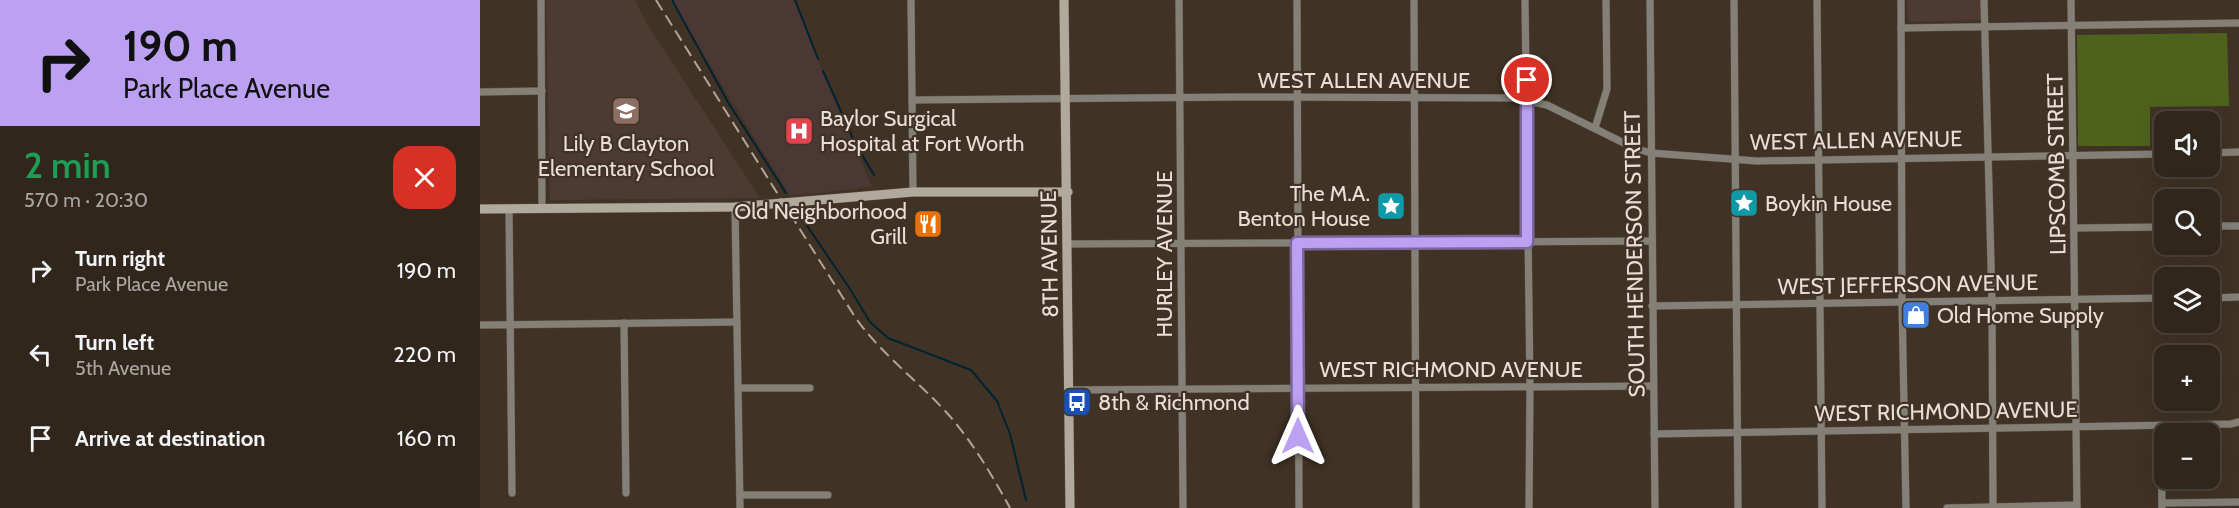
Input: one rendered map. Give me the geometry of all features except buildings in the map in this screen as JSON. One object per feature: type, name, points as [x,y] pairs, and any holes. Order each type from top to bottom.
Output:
[{"type":"street","points":[[541,0],[542,209]]},
{"type":"street","points":[[911,0],[913,192]]},
{"type":"street","name":"8TH AVENUE","points":[[1064,0],[1067,98],[1070,508]]},
{"type":"street","name":"HURLEY AVENUE","points":[[1179,0],[1183,508]]},
{"type":"street","points":[[1297,0],[1299,508]]},
{"type":"street","points":[[1414,0],[1416,508]]},
{"type":"street","points":[[1526,0],[1529,508]]},
{"type":"street","points":[[1595,128],[1607,89],[1606,0]]},
{"type":"street","name":"SOUTH HENDERSON STREET","points":[[1650,0],[1654,508]]},
{"type":"street","points":[[1734,0],[1738,508]]},
{"type":"street","points":[[1817,0],[1822,508]]},
{"type":"street","points":[[1900,0],[1906,508]]},
{"type":"street","points":[[1984,0],[1992,301],[1993,508]]},
{"type":"street","name":"LIPSCOMB STREET","points":[[2072,0],[2077,507]]},
{"type":"street","points":[[1901,28],[2239,23]]},
{"type":"street","points":[[480,92],[542,91]]},
{"type":"street","name":"WEST ALLEN AVENUE","points":[[912,100],[1513,98],[1546,105],[1634,148],[1651,153],[1736,160],[2154,154]]},
{"type":"street","points":[[2220,153],[2239,152]]},
{"type":"street","points":[[480,210],[740,206],[913,192],[1068,192]]},
{"type":"street","points":[[740,206],[737,322],[740,508]]},
{"type":"street","points":[[509,209],[512,493]]},
{"type":"street","points":[[2220,226],[2239,226]]},
{"type":"street","points":[[2076,228],[2154,227]]},
{"type":"street","points":[[1068,244],[1652,241]]},
{"type":"street","points":[[2220,298],[2239,297]]},
{"type":"street","name":"WEST JEFFERSON AVENUE","points":[[1652,306],[2154,298]]},
{"type":"street","points":[[480,325],[737,322]]},
{"type":"street","points":[[624,323],[626,493]]},
{"type":"street","name":"WEST RICHMOND AVENUE","points":[[1070,390],[1653,386]]},
{"type":"street","points":[[738,388],[810,388]]},
{"type":"street","name":"WEST RICHMOND AVENUE","points":[[2220,424],[2239,422]]},
{"type":"street","name":"WEST RICHMOND AVENUE","points":[[1654,434],[2154,426]]},
{"type":"street","points":[[2162,489],[2162,506],[2239,502]]},
{"type":"street","points":[[740,495],[828,495]]},
{"type":"street","points":[[1947,508],[2077,507]]},
{"type":"shaded area","name":"Lily B Clayton Elementary School","points":[[546,0],[635,0],[647,24],[760,198],[550,200]]},
{"type":"shaded area","name":"Baylor Surgical Hospital at Fort Worth","points":[[670,0],[796,0],[824,75],[872,187],[790,196]]},
{"type":"shaded area","points":[[1907,0],[1981,0],[1981,20],[1908,22]]},
{"type":"green space","points":[[2227,33],[2229,106],[2150,107],[2150,146],[2078,146],[2077,35]]},
{"type":"waterway","points":[[672,0],[729,104],[786,193]]},
{"type":"waterway","points":[[795,0],[818,59]]},
{"type":"waterway","points":[[823,71],[855,143],[874,175]]},
{"type":"waterway","points":[[799,214],[870,322],[888,338],[971,370],[997,401],[1010,434],[1026,500]]},
{"type":"railway","points":[[656,0],[855,317],[876,343],[935,401],[965,435],[1010,508]]},
{"type":"place","name":"Lily B Clayton Elementary School","points":[[626,111]]},
{"type":"place","name":"Baylor Surgical Hospital at Fort Worth","points":[[799,131]]},
{"type":"place","name":"Boykin House","points":[[1744,203]]},
{"type":"place","name":"The M.A. Benton House","points":[[1391,206]]},
{"type":"place","name":"Old Neighborhood Grill","points":[[928,224]]},
{"type":"place","name":"Old Home Supply","points":[[1916,315]]},
{"type":"place","name":"8th & Richmond","points":[[1077,402]]},
{"type":"route","points":[[1298,436],[1297,243],[1527,242],[1527,80]]}]
